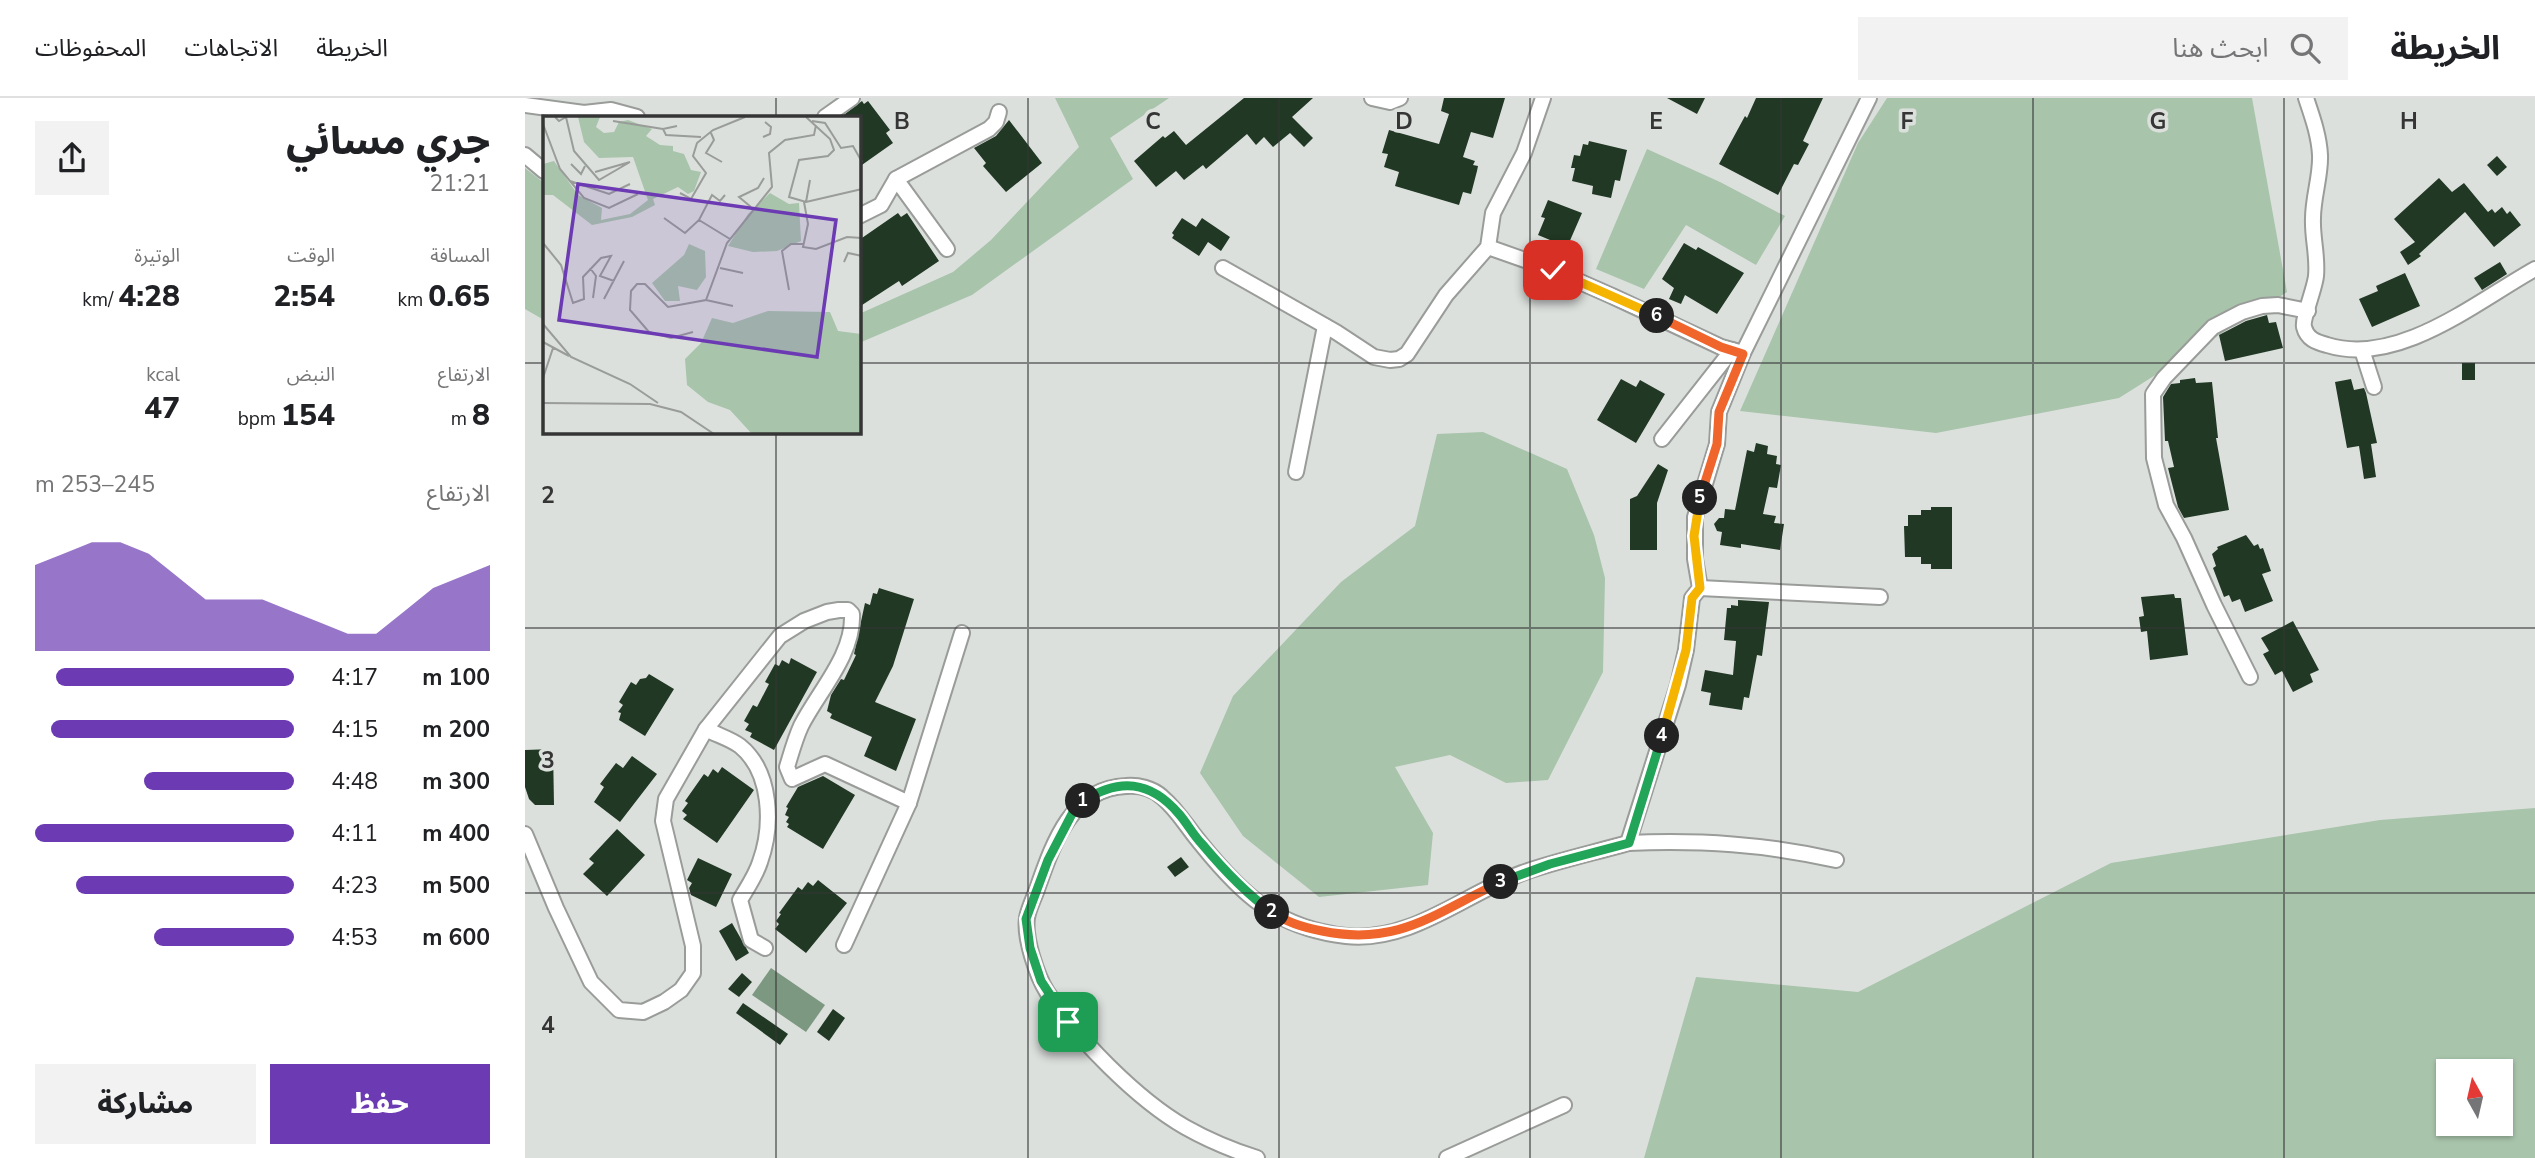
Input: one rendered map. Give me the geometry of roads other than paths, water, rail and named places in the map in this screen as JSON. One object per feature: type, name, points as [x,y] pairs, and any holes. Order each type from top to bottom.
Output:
[{"type":"street","points":[[826,116],[852,98]]},
{"type":"street","points":[[1372,98],[1390,102],[1400,98]]},
{"type":"street","points":[[1223,268],[1374,357],[1399,359],[1407,354],[1445,295],[1488,247],[1493,213],[1524,153],[1543,98]]},
{"type":"street","points":[[1629,843],[1678,685],[1686,650],[1692,598],[1700,588],[1695,559],[1695,517],[1717,444],[1719,412],[1737,352],[1869,98]]},
{"type":"street","points":[[2306,98],[2317,135],[2320,157],[2312,218],[2316,276],[2303,323],[2313,341],[2342,350],[2362,350],[2409,339],[2432,329],[2535,269]]},
{"type":"street","points":[[525,105],[584,113],[611,110],[633,116]]},
{"type":"street","points":[[861,215],[881,205],[896,180],[989,129],[996,122],[999,112]]},
{"type":"street","points":[[525,155],[543,170]]},
{"type":"street","points":[[896,180],[947,248]]},
{"type":"street","points":[[1488,247],[1553,270],[1737,352]]},
{"type":"street","points":[[2249,677],[2185,538],[2166,505],[2154,458],[2153,394],[2164,378],[2213,327],[2242,312],[2262,306],[2278,305],[2308,311]]},
{"type":"street","points":[[1296,472],[1325,326]]},
{"type":"street","points":[[2362,350],[2374,387]]},
{"type":"street","points":[[1662,439],[1737,352]]},
{"type":"street","points":[[1700,588],[1880,597]]},
{"type":"street","points":[[525,834],[591,982],[619,1010],[643,1012],[653,1009],[681,990],[693,973],[693,946],[663,821],[666,799],[706,729],[781,636],[804,621],[827,612],[848,610],[852,614],[853,623],[845,649],[800,727],[787,767],[792,779],[825,764],[909,803]]},
{"type":"street","points":[[844,945],[909,803],[962,633]]},
{"type":"street","points":[[706,729],[739,745],[755,762],[763,779],[767,838],[760,865],[740,900],[751,940],[765,948]]},
{"type":"street","points":[[1257,1158],[1230,1149],[1185,1127],[1150,1102],[1086,1042],[1055,1005],[1041,981],[1030,948],[1026,919],[1048,860],[1072,814],[1082,801],[1108,787],[1135,785],[1159,795],[1179,814],[1226,872],[1254,899],[1279,917],[1305,928],[1348,937],[1384,934],[1412,927],[1521,873],[1629,843],[1699,841],[1772,848],[1836,860]]},
{"type":"street","points":[[1447,1158],[1564,1105]]}]
